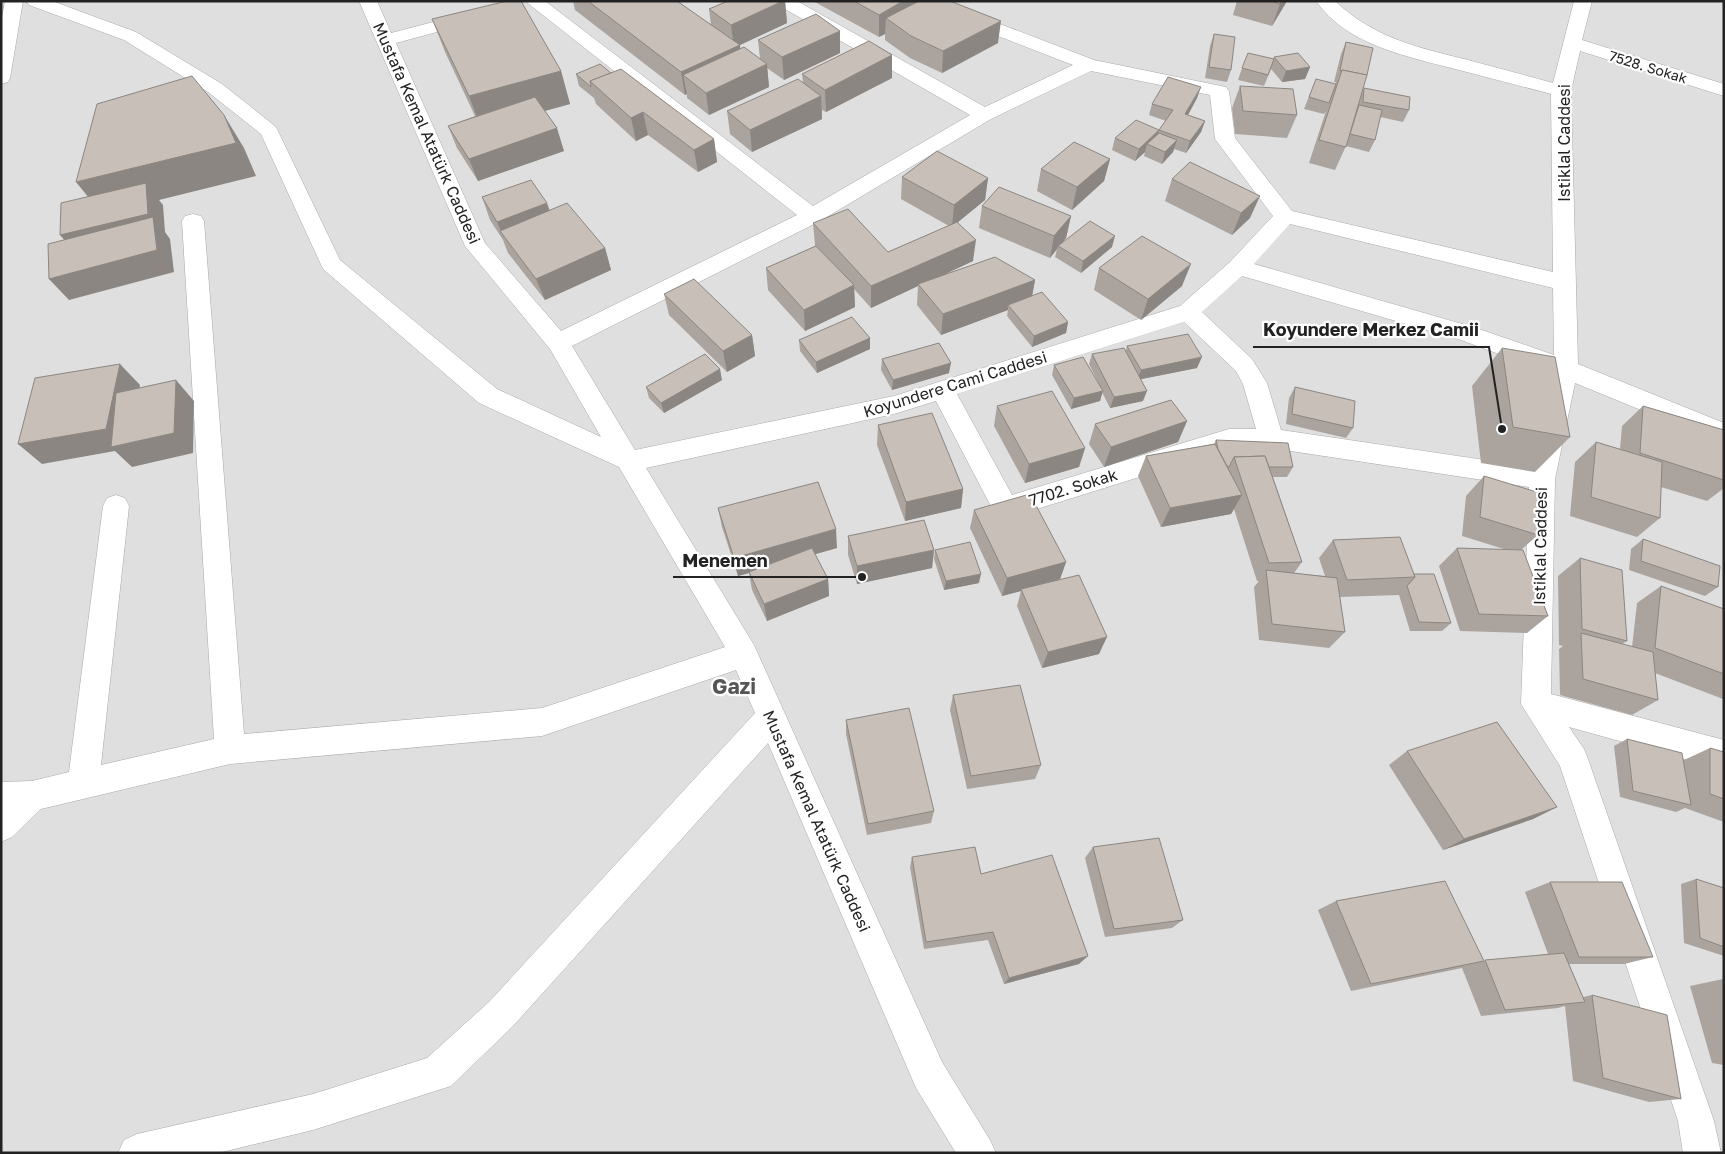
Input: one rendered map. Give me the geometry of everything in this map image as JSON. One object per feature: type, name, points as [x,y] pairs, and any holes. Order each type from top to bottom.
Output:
[{"type":"street","points":[[1,78],[14,1]]},
{"type":"street","name":"Mustafa Kemal Atatürk Caddesi","points":[[368,1],[476,246],[558,343],[744,654],[929,1075],[978,1153]]},
{"type":"street","points":[[513,6],[533,1],[812,216]]},
{"type":"street","points":[[784,1],[984,115]]},
{"type":"street","points":[[924,1],[1089,65],[1219,91],[1225,139],[1285,216],[1565,283]]},
{"type":"street","points":[[1325,1],[1346,20],[1368,34],[1399,48],[1562,90]]},
{"type":"street","name":"Istiklal Caddesi","points":[[1536,704],[1542,479],[1566,369],[1562,90],[1583,1]]},
{"type":"street","points":[[39,2],[130,36],[215,88],[269,131],[331,264],[488,396],[630,461]]},
{"type":"street","points":[[385,40],[486,14]]},
{"type":"street","name":"7528. Sokak","points":[[1572,43],[1724,90]]},
{"type":"street","points":[[558,343],[812,216],[984,115],[1089,65]]},
{"type":"street","points":[[1285,216],[1238,267],[1188,312],[1244,365],[1255,383],[1271,438],[1542,479]]},
{"type":"street","points":[[193,221],[230,750]]},
{"type":"street","points":[[1238,267],[1468,334],[1566,369],[1724,434]]},
{"type":"street","name":"Koyundere Cami Caddesi","points":[[630,461],[894,405],[1188,312]]},
{"type":"street","name":"7702. Sokak","points":[[942,390],[1005,508],[1229,438],[1271,438]]},
{"type":"street","points":[[83,783],[116,506]]},
{"type":"street","points":[[1,797],[32,796],[230,750],[542,722],[744,654]]},
{"type":"street","points":[[1536,704],[1724,755]]},
{"type":"street","points":[[1536,704],[1573,759],[1696,1120],[1702,1153]]},
{"type":"street","points":[[137,1153],[313,1112],[438,1073],[501,1014],[772,716]]},
{"type":"street","points":[[1,826],[32,796]]},
{"type":"shaded area","points":[[1,1],[1724,1],[1724,1153],[1,1153]]},
{"type":"building","points":[[507,1],[521,1],[561,71],[469,96],[432,19]]},
{"type":"building","points":[[588,1],[677,1],[740,45],[681,72]]},
{"type":"building","points":[[728,1],[783,1],[731,25],[709,9]]},
{"type":"building","points":[[854,1],[903,1],[879,15]]},
{"type":"building","points":[[919,1],[950,1],[1001,21],[943,51],[911,36],[886,18]]},
{"type":"building","points":[[816,14],[840,31],[782,57],[758,40]]},
{"type":"building","points":[[1214,34],[1235,37],[1231,70],[1209,67]]},
{"type":"building","points":[[869,41],[892,55],[825,90],[802,74]]},
{"type":"building","points":[[1346,42],[1373,48],[1367,75],[1340,70]]},
{"type":"building","points":[[744,47],[767,64],[706,93],[683,75]]},
{"type":"building","points":[[1248,53],[1274,59],[1268,75],[1242,68]]},
{"type":"building","points":[[1298,53],[1310,67],[1286,71],[1274,57]]},
{"type":"building","points":[[600,64],[611,73],[590,81],[591,87],[576,74]]},
{"type":"building","points":[[621,69],[714,139],[694,150],[643,112],[631,118],[590,81]]},
{"type":"building","points":[[1342,70],[1367,75],[1346,147],[1319,140]]},
{"type":"building","points":[[192,76],[224,115],[236,143],[76,182],[97,104]]},
{"type":"building","points":[[1168,77],[1201,87],[1185,114],[1205,121],[1190,141],[1159,130],[1173,110],[1152,104]]},
{"type":"building","points":[[798,79],[821,96],[750,130],[727,111]]},
{"type":"building","points":[[1316,79],[1336,84],[1329,103],[1309,97]]},
{"type":"building","points":[[1240,86],[1293,89],[1297,115],[1243,111]]},
{"type":"building","points":[[1364,88],[1410,97],[1409,110],[1363,102]]},
{"type":"building","points":[[535,97],[557,128],[469,159],[448,126]]},
{"type":"building","points":[[1359,105],[1382,110],[1375,140],[1350,134]]},
{"type":"building","points":[[1136,120],[1159,130],[1139,149],[1115,138]]},
{"type":"building","points":[[1159,133],[1177,140],[1165,152],[1147,144]]},
{"type":"building","points":[[1074,142],[1110,159],[1077,187],[1041,169]]},
{"type":"building","points":[[937,151],[988,178],[954,205],[902,177]]},
{"type":"building","points":[[1190,162],[1260,196],[1241,213],[1172,179]]},
{"type":"building","points":[[531,180],[547,203],[497,222],[482,197]]},
{"type":"building","points":[[146,183],[148,214],[60,235],[61,203]]},
{"type":"building","points":[[999,187],[1071,216],[1054,236],[982,206]]},
{"type":"building","points":[[567,203],[605,248],[536,279],[500,231]]},
{"type":"building","points":[[848,209],[888,252],[957,222],[976,240],[871,286],[813,223]]},
{"type":"building","points":[[153,217],[157,250],[49,279],[48,244]]},
{"type":"building","points":[[1090,221],[1115,236],[1083,261],[1058,246]]},
{"type":"building","points":[[1142,236],[1191,264],[1148,299],[1099,268]]},
{"type":"building","points":[[816,246],[854,285],[804,310],[766,268]]},
{"type":"building","points":[[995,257],[1035,280],[943,314],[918,284]]},
{"type":"building","points":[[694,279],[752,335],[723,351],[664,294]]},
{"type":"building","points":[[1042,292],[1068,322],[1034,336],[1008,305]]},
{"type":"building","points":[[852,317],[870,338],[816,362],[799,340]]},
{"type":"building","points":[[1188,334],[1202,357],[1141,370],[1127,346]]},
{"type":"building","points":[[939,343],[951,363],[893,380],[882,359]]},
{"type":"building","points":[[1124,348],[1147,391],[1114,397],[1092,354]]},
{"type":"building","points":[[1502,348],[1555,357],[1570,437],[1513,427]]},
{"type":"building","points":[[705,354],[720,369],[661,403],[646,387]]},
{"type":"building","points":[[1083,357],[1103,391],[1074,398],[1054,365]]},
{"type":"building","points":[[120,364],[106,429],[18,444],[35,378]]},
{"type":"building","points":[[176,380],[174,433],[111,447],[116,393]]},
{"type":"building","points":[[1295,387],[1355,401],[1353,428],[1292,414]]},
{"type":"building","points":[[1052,391],[1085,448],[1029,464],[997,406]]},
{"type":"building","points":[[1171,400],[1187,421],[1111,447],[1095,424]]},
{"type":"building","points":[[1643,406],[1724,430],[1724,480],[1640,453]]},
{"type":"building","points":[[932,413],[963,489],[906,502],[878,425]]},
{"type":"building","points":[[1216,440],[1288,443],[1293,467],[1269,467],[1265,456],[1234,457],[1229,467],[1218,449]]},
{"type":"building","points":[[1596,442],[1662,462],[1660,518],[1591,497]]},
{"type":"building","points":[[1215,444],[1242,495],[1170,508],[1146,456]]},
{"type":"building","points":[[1265,456],[1302,562],[1269,563],[1234,457]]},
{"type":"building","points":[[1484,476],[1540,493],[1538,535],[1480,517]]},
{"type":"building","points":[[818,482],[836,529],[734,558],[718,508]]},
{"type":"building","points":[[1030,494],[1066,562],[1007,578],[974,510]]},
{"type":"building","points":[[924,520],[934,550],[857,566],[848,536]]},
{"type":"building","points":[[1400,537],[1415,577],[1347,580],[1333,540]]},
{"type":"building","points":[[1643,539],[1720,566],[1718,587],[1641,561]]},
{"type":"building","points":[[970,542],[981,574],[946,581],[935,550]]},
{"type":"building","points":[[812,548],[828,579],[764,604],[749,572]]},
{"type":"building","points":[[1457,548],[1523,550],[1548,616],[1479,614]]},
{"type":"building","points":[[1580,558],[1622,570],[1627,641],[1582,629]]},
{"type":"building","points":[[1266,570],[1337,578],[1345,632],[1272,624]]},
{"type":"building","points":[[1414,574],[1434,574],[1451,623],[1419,622],[1407,586],[1415,577]]},
{"type":"building","points":[[1079,575],[1107,637],[1048,652],[1021,589]]},
{"type":"building","points":[[1661,586],[1724,609],[1724,674],[1655,648]]},
{"type":"building","points":[[1581,633],[1653,652],[1658,700],[1583,679]]},
{"type":"building","points":[[1020,685],[1041,765],[971,776],[953,695]]},
{"type":"building","points":[[909,708],[934,811],[868,824],[846,720]]},
{"type":"building","points":[[1497,722],[1557,807],[1464,839],[1407,751]]},
{"type":"building","points":[[1627,739],[1682,753],[1691,805],[1633,791]]},
{"type":"building","points":[[1710,748],[1724,752],[1724,799],[1710,794]]},
{"type":"building","points":[[1159,838],[1183,920],[1114,929],[1093,847]]},
{"type":"building","points":[[975,847],[981,874],[1052,855],[1088,956],[1009,978],[993,932],[926,942],[912,857]]},
{"type":"building","points":[[1696,879],[1724,888],[1724,947],[1700,938]]},
{"type":"building","points":[[1445,881],[1484,961],[1371,984],[1336,901]]},
{"type":"building","points":[[1550,882],[1622,882],[1653,957],[1579,957]]},
{"type":"building","points":[[1564,953],[1585,1002],[1505,1010],[1485,960]]},
{"type":"building","points":[[1592,995],[1667,1015],[1681,1099],[1603,1078]]},
{"type":"place","name":"Koyundere Merkez Camii","points":[[1502,429]]},
{"type":"place","name":"Menemen","points":[[862,577]]},
{"type":"district","name":"Gazi","points":[[734,687]]}]
